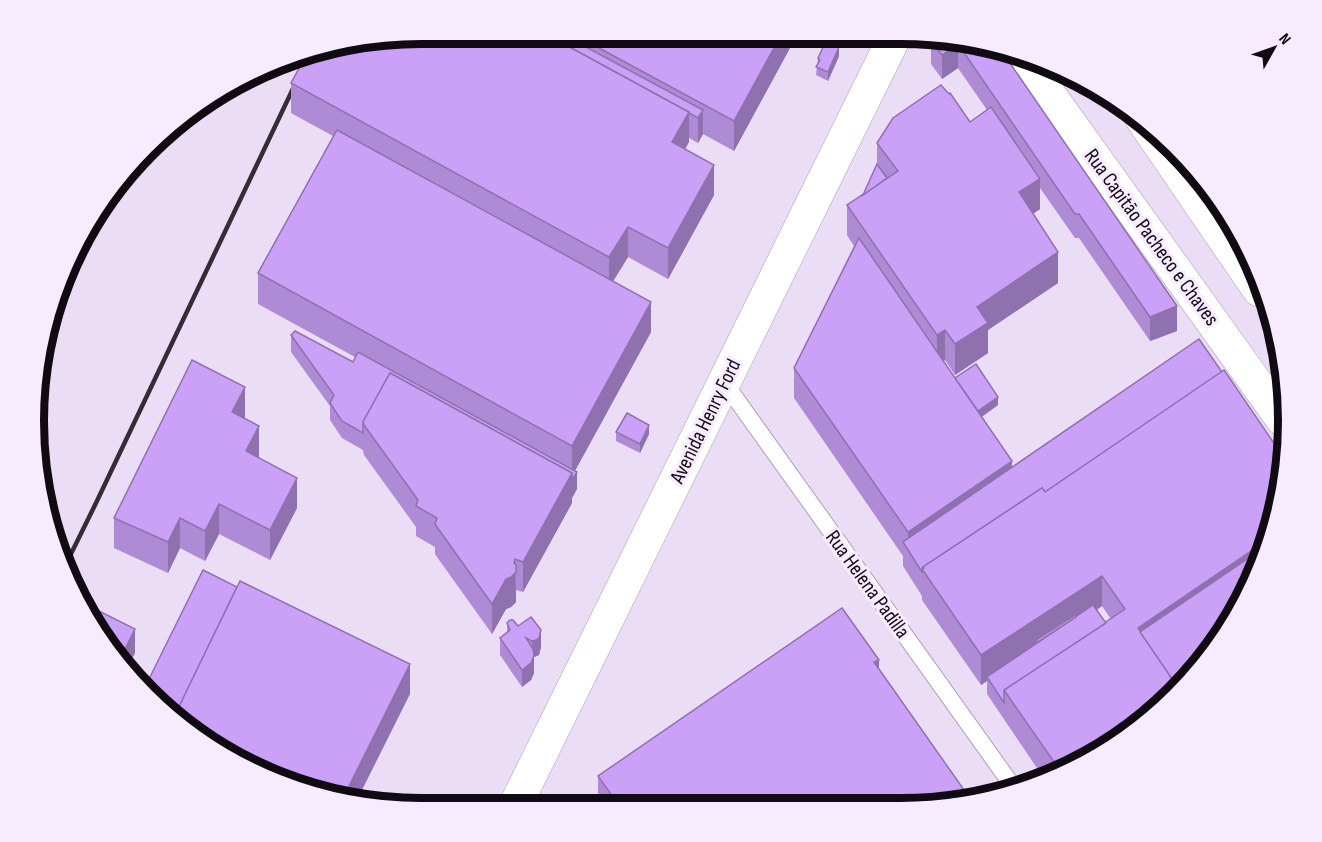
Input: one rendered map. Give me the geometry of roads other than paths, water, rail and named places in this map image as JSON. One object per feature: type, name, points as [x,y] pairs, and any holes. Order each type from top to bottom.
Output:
[{"type":"street","name":"Avenida Henry Ford","points":[[519,798],[891,44]]},
{"type":"street","name":"Rua Capitão Pacheco e Chaves","points":[[1029,67],[1279,414]]},
{"type":"street","points":[[1161,148],[1252,281]]},
{"type":"lane","name":"Rua Helena Padilla","points":[[724,382],[1010,782]]},
{"type":"railway","points":[[69,557],[299,76]]}]
